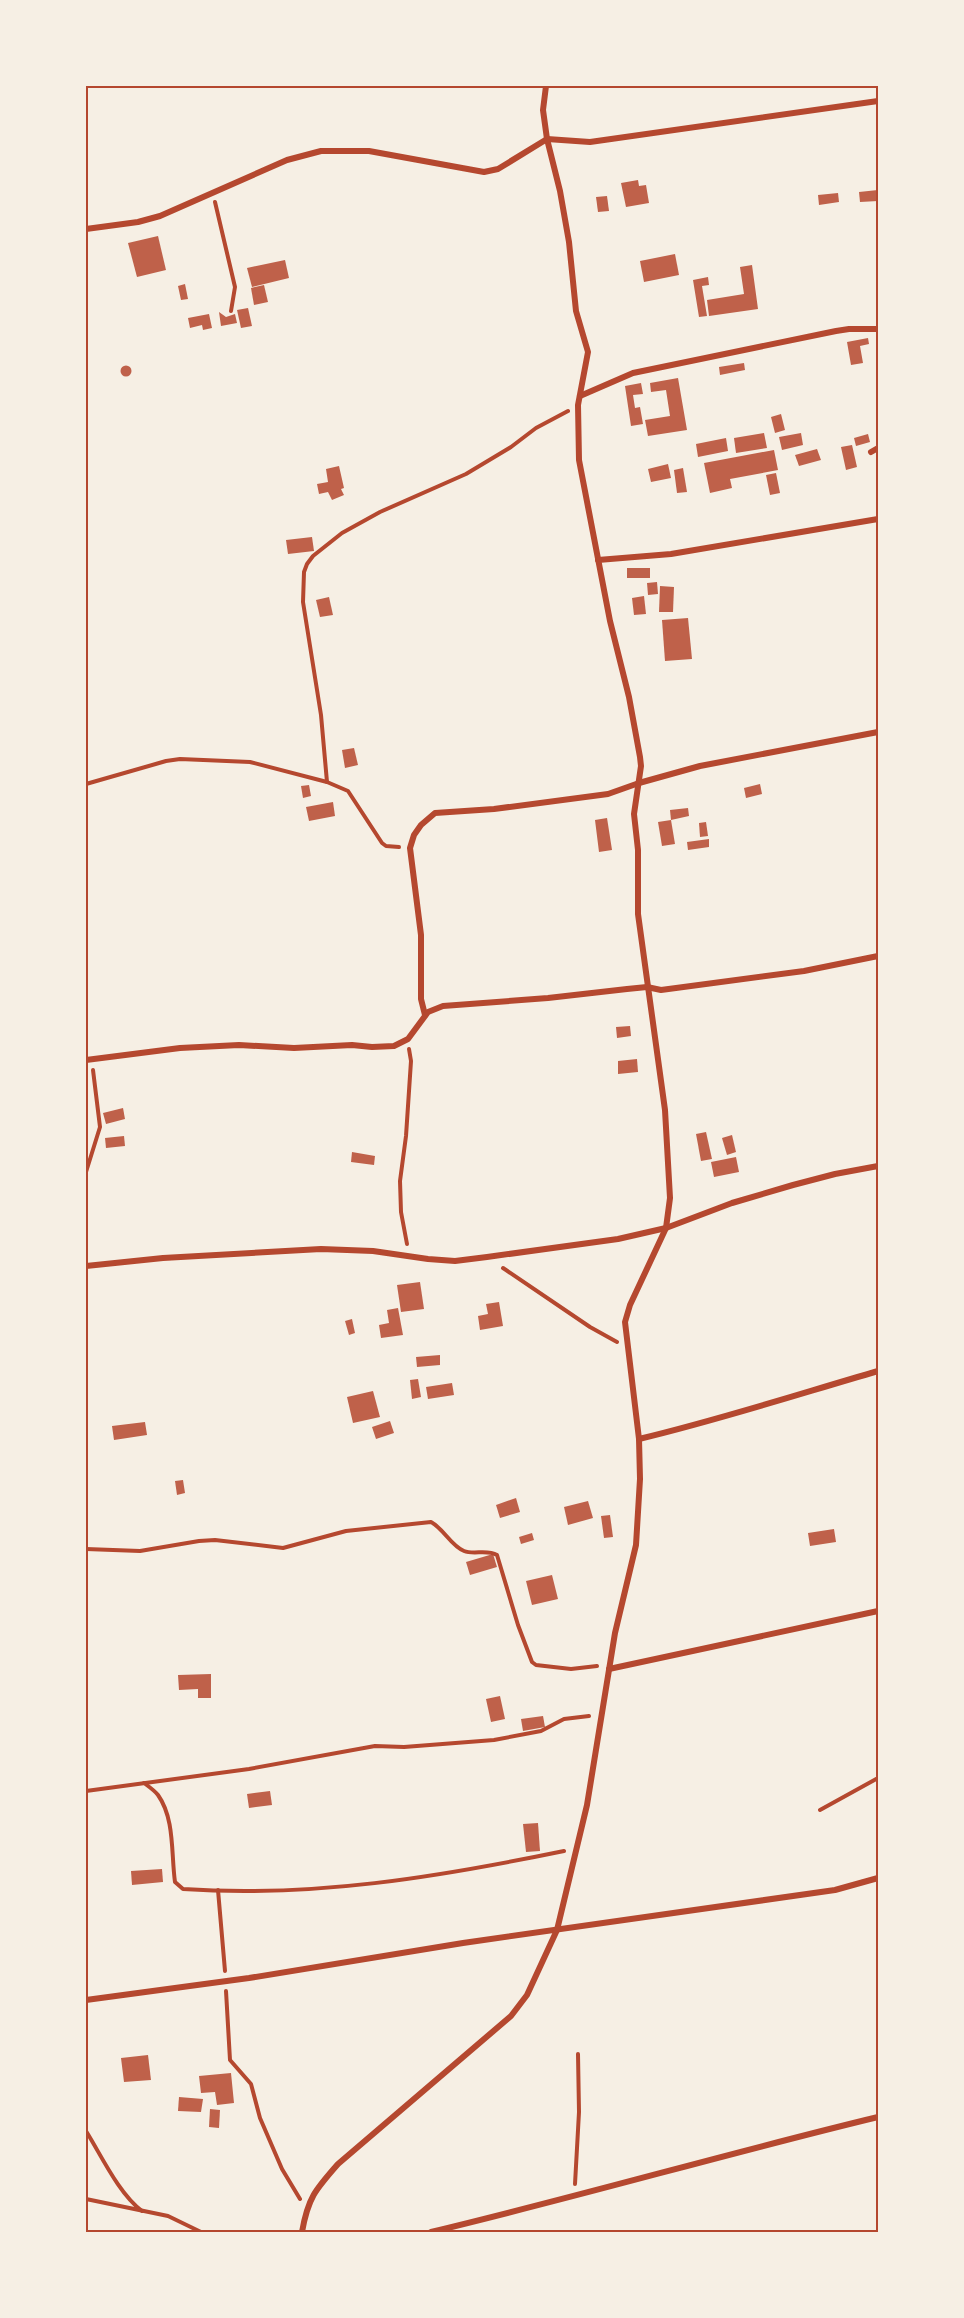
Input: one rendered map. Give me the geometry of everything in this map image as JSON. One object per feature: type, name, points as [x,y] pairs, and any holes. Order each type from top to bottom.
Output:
[{"type":"street","points":[[302,2232],[306,2210],[315,2189],[338,2164],[511,2016],[527,1995],[557,1930],[587,1805],[610,1666],[636,1545],[640,1479],[639,1439],[627,1348],[626,1315],[666,1228],[669,1198],[666,1120],[638,914],[638,850],[634,814],[641,766],[639,748],[579,460],[578,405],[588,352],[576,311],[569,242],[560,191],[547,139],[543,110],[546,86]]},
{"type":"street","points":[[86,229],[138,222],[171,212],[287,160],[321,151],[369,152],[484,172],[498,169],[547,139],[590,142],[879,101]]},
{"type":"street","points":[[580,396],[633,373],[657,370],[836,331],[879,329]]},
{"type":"street","points":[[871,452],[879,448]]},
{"type":"street","points":[[598,560],[671,554],[879,519]]},
{"type":"street","points":[[425,1015],[422,999],[421,935],[410,848],[414,835],[421,825],[435,813],[494,809],[608,794],[700,765],[879,732]]},
{"type":"street","points":[[88,1060],[180,1048],[239,1045],[384,1047],[400,1044],[408,1039],[431,1009],[451,1004],[514,1001],[647,987],[661,990],[749,980],[879,956]]},
{"type":"street","points":[[86,1266],[163,1258],[321,1249],[373,1251],[455,1261],[487,1257],[618,1239],[666,1228],[732,1203],[793,1185],[879,1166]]},
{"type":"street","points":[[639,1439],[693,1426],[879,1371]]},
{"type":"street","points":[[610,1666],[879,1611]]},
{"type":"street","points":[[86,2000],[225,1981],[463,1942],[835,1890],[879,1878]]},
{"type":"street","points":[[431,2232],[778,2141],[879,2117]]},
{"type":"path","points":[[212,193],[234,281],[234,301],[231,311]]},
{"type":"path","points":[[327,782],[321,715],[303,602],[304,572],[307,564],[313,556],[342,533],[380,512],[466,474],[511,447],[536,428],[578,405]]},
{"type":"path","points":[[86,784],[152,764],[180,759],[250,762],[327,782],[348,791],[382,843],[391,847],[410,848]]},
{"type":"path","points":[[408,1039],[411,1061],[406,1136],[400,1181],[400,1212],[410,1257]]},
{"type":"path","points":[[86,1172],[100,1127],[88,1060]]},
{"type":"path","points":[[487,1257],[590,1327],[627,1348]]},
{"type":"path","points":[[86,1549],[140,1551],[214,1540],[283,1548],[346,1530],[431,1522],[438,1526],[460,1550],[497,1554],[518,1625],[532,1662],[537,1665],[571,1670],[610,1666]]},
{"type":"path","points":[[86,1791],[249,1769],[375,1746],[404,1747],[494,1740],[541,1731],[564,1719],[601,1715]]},
{"type":"path","points":[[820,1810],[879,1778]]},
{"type":"path","points":[[144,1783],[157,1794],[164,1807],[172,1839],[175,1882],[183,1889],[322,1890],[384,1884],[478,1869],[576,1848]]},
{"type":"path","points":[[218,1890],[230,2060],[251,2084],[260,2118],[282,2169],[306,2210]]},
{"type":"path","points":[[575,2196],[579,2112],[578,2054]]},
{"type":"path","points":[[86,2131],[134,2205],[144,2212]]},
{"type":"path","points":[[86,2199],[168,2216],[201,2232]]},
{"type":"building","points":[[638,180],[639,186],[646,185],[649,203],[626,207],[621,183]]},
{"type":"building","points":[[878,190],[878,201],[860,202],[859,192]]},
{"type":"building","points":[[838,193],[839,202],[819,205],[818,195]]},
{"type":"building","points":[[607,196],[609,211],[598,212],[596,197]]},
{"type":"building","points":[[158,236],[166,270],[137,277],[128,243]]},
{"type":"building","points":[[675,254],[679,275],[644,282],[640,261]]},
{"type":"building","points":[[285,260],[289,278],[252,287],[247,268]]},
{"type":"building","points":[[752,265],[758,309],[709,316],[707,300],[744,294],[740,267]]},
{"type":"building","points":[[708,277],[709,285],[702,286],[707,316],[699,317],[693,280]]},
{"type":"building","points":[[185,284],[188,299],[181,300],[178,286]]},
{"type":"building","points":[[264,285],[268,302],[254,305],[251,288]]},
{"type":"building","points":[[248,308],[252,326],[241,328],[237,310]]},
{"type":"building","points":[[219,312],[226,317],[235,314],[237,323],[221,326]]},
{"type":"building","points":[[209,314],[212,328],[203,330],[202,325],[190,328],[188,318]]},
{"type":"building","points":[[868,338],[869,344],[860,346],[863,363],[851,365],[847,342]]},
{"type":"building","points":[[744,363],[745,370],[720,375],[719,367]]},
{"type":"building","points":[[126,365],[132,371],[126,377],[120,371]]},
{"type":"building","points":[[678,378],[687,430],[648,436],[645,420],[670,416],[666,390],[651,392],[650,383]]},
{"type":"building","points":[[641,383],[643,394],[633,395],[635,408],[640,407],[643,424],[631,426],[625,386]]},
{"type":"building","points":[[781,414],[785,430],[775,433],[771,417]]},
{"type":"building","points":[[764,433],[767,448],[736,453],[734,438]]},
{"type":"building","points":[[801,433],[803,445],[782,450],[779,437]]},
{"type":"building","points":[[868,434],[870,442],[856,446],[854,438]]},
{"type":"building","points":[[726,438],[728,451],[698,457],[696,444]]},
{"type":"building","points":[[852,445],[857,467],[846,470],[841,447]]},
{"type":"building","points":[[817,449],[821,460],[799,466],[795,455]]},
{"type":"building","points":[[774,450],[778,470],[730,479],[732,488],[710,493],[704,463]]},
{"type":"building","points":[[668,464],[671,478],[651,482],[648,469]]},
{"type":"building","points":[[339,466],[344,488],[341,489],[344,495],[332,500],[328,492],[319,494],[317,484],[328,482],[326,469]]},
{"type":"building","points":[[683,468],[687,492],[677,493],[674,470]]},
{"type":"building","points":[[776,473],[780,493],[770,495],[766,475]]},
{"type":"building","points":[[312,537],[314,551],[288,554],[286,540]]},
{"type":"building","points":[[627,568],[650,568],[650,578],[627,578]]},
{"type":"building","points":[[657,582],[658,594],[648,595],[647,583]]},
{"type":"building","points":[[660,586],[674,587],[673,612],[659,612]]},
{"type":"building","points":[[644,596],[646,614],[634,615],[632,598]]},
{"type":"building","points":[[329,597],[333,615],[320,617],[316,600]]},
{"type":"building","points":[[688,618],[692,659],[665,661],[662,620]]},
{"type":"building","points":[[354,748],[358,765],[345,768],[342,750]]},
{"type":"building","points":[[760,784],[762,794],[746,798],[744,788]]},
{"type":"building","points":[[309,785],[311,796],[303,798],[301,786]]},
{"type":"building","points":[[333,802],[335,816],[309,821],[306,807]]},
{"type":"building","points":[[688,808],[689,816],[671,820],[670,810]]},
{"type":"building","points":[[607,818],[612,850],[599,852],[595,820]]},
{"type":"building","points":[[671,820],[675,844],[662,846],[658,822]]},
{"type":"building","points":[[706,822],[708,836],[700,837],[699,823]]},
{"type":"building","points":[[709,839],[709,847],[688,850],[687,842]]},
{"type":"building","points":[[630,1026],[631,1036],[617,1038],[616,1027]]},
{"type":"building","points":[[637,1059],[638,1072],[618,1074],[618,1061]]},
{"type":"building","points":[[123,1108],[125,1119],[106,1124],[103,1113]]},
{"type":"building","points":[[706,1132],[712,1159],[701,1161],[696,1134]]},
{"type":"building","points":[[732,1135],[736,1152],[727,1155],[722,1138]]},
{"type":"building","points":[[124,1136],[125,1146],[106,1148],[105,1138]]},
{"type":"building","points":[[352,1152],[375,1156],[374,1165],[351,1162]]},
{"type":"building","points":[[736,1157],[739,1172],[714,1177],[711,1162]]},
{"type":"building","points":[[420,1282],[424,1309],[401,1312],[397,1285]]},
{"type":"building","points":[[499,1302],[503,1326],[480,1330],[478,1316],[488,1314],[486,1304]]},
{"type":"building","points":[[398,1308],[403,1335],[381,1338],[379,1325],[389,1323],[387,1310]]},
{"type":"building","points":[[352,1319],[355,1333],[349,1335],[345,1321]]},
{"type":"building","points":[[440,1355],[440,1365],[417,1367],[416,1357]]},
{"type":"building","points":[[418,1379],[421,1397],[412,1399],[410,1380]]},
{"type":"building","points":[[452,1383],[454,1395],[428,1399],[426,1387]]},
{"type":"building","points":[[373,1391],[380,1417],[353,1423],[347,1397]]},
{"type":"building","points":[[390,1421],[394,1433],[376,1439],[372,1427]]},
{"type":"building","points":[[145,1422],[147,1435],[114,1440],[112,1426]]},
{"type":"building","points":[[183,1480],[185,1493],[177,1495],[175,1481]]},
{"type":"building","points":[[516,1498],[520,1512],[500,1518],[496,1505]]},
{"type":"building","points":[[588,1501],[593,1518],[568,1525],[564,1507]]},
{"type":"building","points":[[610,1515],[613,1537],[604,1538],[601,1516]]},
{"type":"building","points":[[834,1529],[836,1542],[810,1546],[808,1533]]},
{"type":"building","points":[[532,1533],[534,1540],[521,1544],[519,1537]]},
{"type":"building","points":[[493,1554],[497,1567],[470,1575],[466,1562]]},
{"type":"building","points":[[552,1575],[558,1599],[532,1605],[526,1581]]},
{"type":"building","points":[[211,1674],[211,1698],[198,1698],[198,1689],[179,1690],[178,1675]]},
{"type":"building","points":[[500,1696],[505,1719],[491,1722],[486,1699]]},
{"type":"building","points":[[543,1716],[545,1727],[523,1731],[521,1719]]},
{"type":"building","points":[[270,1791],[272,1805],[249,1808],[247,1794]]},
{"type":"building","points":[[538,1823],[540,1851],[526,1852],[523,1824]]},
{"type":"building","points":[[162,1869],[163,1882],[132,1885],[131,1871]]},
{"type":"building","points":[[148,2055],[151,2080],[124,2082],[121,2058]]},
{"type":"building","points":[[231,2073],[234,2103],[217,2105],[215,2092],[201,2093],[199,2076]]},
{"type":"building","points":[[179,2097],[203,2099],[201,2112],[178,2111]]},
{"type":"building","points":[[210,2109],[220,2110],[219,2128],[209,2127]]}]
